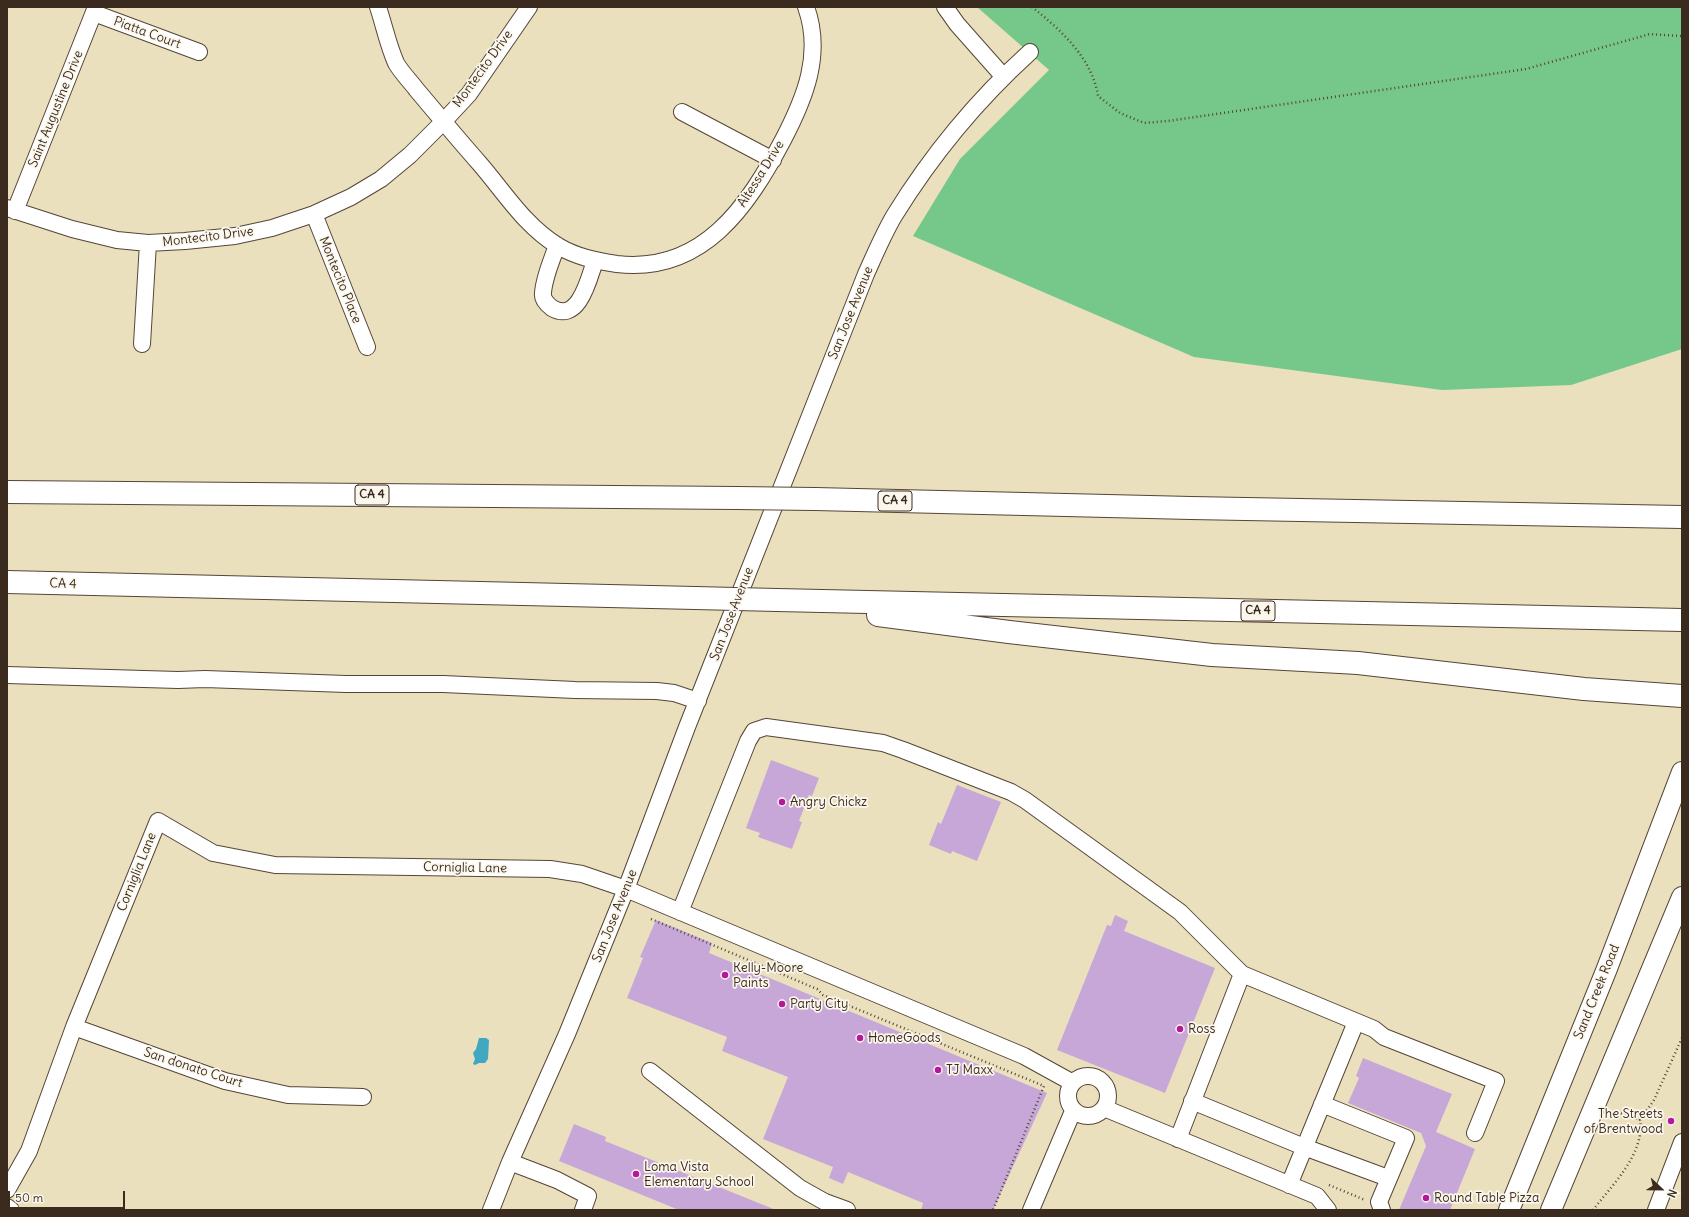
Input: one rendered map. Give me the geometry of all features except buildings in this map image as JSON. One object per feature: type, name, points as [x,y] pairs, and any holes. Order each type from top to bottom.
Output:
[{"type":"highway","name":"CA 4","points":[[7,492],[815,499],[1198,509],[1682,518]]},
{"type":"highway","name":"CA 4","points":[[7,582],[777,600],[835,603],[1682,620]]},
{"type":"highway","points":[[835,603],[871,614],[1009,632],[1212,655],[1358,663],[1584,689],[1682,696]]},
{"type":"main road","name":"Sand Creek Road","points":[[1509,1210],[1606,971],[1682,772]]},
{"type":"main road","points":[[1551,1210],[1682,897]]},
{"type":"street","name":"Altessa Drive","points":[[378,7],[397,64],[443,122],[528,222],[557,245],[575,255],[595,261],[634,266],[659,263],[685,253],[705,242],[727,225],[747,201],[773,160],[800,108],[810,73],[813,41],[806,7]]},
{"type":"street","name":"Montecito Drive","points":[[11,209],[72,229],[117,240],[148,243],[235,236],[272,228],[314,214],[351,197],[381,179],[410,155],[469,94],[529,7]]},
{"type":"street","points":[[945,7],[957,24],[1003,76]]},
{"type":"street","name":"Piatta Court","points":[[95,10],[200,52]]},
{"type":"street","name":"Saint Augustine Drive","points":[[11,209],[95,10]]},
{"type":"street","name":"San Jose Avenue","points":[[491,1210],[510,1162],[567,1034],[626,889],[698,701],[866,274],[897,212],[944,145],[1003,76],[1030,52]]},
{"type":"street","points":[[682,112],[773,160]]},
{"type":"street","name":"Montecito Place","points":[[314,214],[367,347]]},
{"type":"street","points":[[142,344],[148,243]]},
{"type":"street","points":[[557,245],[542,294],[547,303],[554,309],[564,311],[574,308],[583,296],[595,261]]},
{"type":"street","points":[[7,675],[353,684],[443,684],[575,690],[657,691],[674,693],[698,701]]},
{"type":"street","points":[[680,912],[748,741],[754,730],[766,727],[883,743],[1011,792],[1025,800],[1180,912],[1242,974],[1374,1029],[1384,1037],[1496,1082],[1475,1133]]},
{"type":"street","name":"Corniglia Lane","points":[[7,1190],[29,1151],[74,1027],[158,821],[213,853],[275,865],[550,869],[582,874],[626,889]]},
{"type":"street","points":[[626,889],[1024,1056],[1073,1083]]},
{"type":"street","points":[[1178,1138],[1242,974]]},
{"type":"street","points":[[1289,1185],[1356,1022]]},
{"type":"street","name":"San donato Court","points":[[74,1027],[225,1081],[288,1095],[363,1097]]},
{"type":"street","points":[[650,1070],[800,1188],[825,1202],[847,1210]]},
{"type":"street","points":[[1084,1076],[1091,1077],[1103,1083],[1108,1095],[1104,1108],[1095,1115],[1089,1116],[1078,1114],[1073,1110],[1068,1100],[1069,1088],[1073,1083],[1084,1076]]},
{"type":"street","points":[[1192,1102],[1304,1147],[1388,1178]]},
{"type":"street","points":[[1322,1104],[1406,1138],[1379,1202],[1382,1210]]},
{"type":"street","points":[[1104,1108],[1317,1196],[1328,1210]]},
{"type":"street","points":[[1031,1210],[1073,1110]]},
{"type":"street","points":[[1656,1210],[1682,1142]]},
{"type":"street","points":[[510,1162],[557,1180],[588,1196],[583,1210]]},
{"type":"street","points":[[7,1207],[11,1210]]},
{"type":"path","points":[[1032,7],[1066,36],[1078,52],[1096,84],[1098,96],[1120,113],[1144,123],[1168,121],[1526,69],[1650,34],[1682,36]]},
{"type":"path","points":[[651,919],[817,988],[823,995],[1044,1086],[993,1210]]},
{"type":"path","points":[[1593,1210],[1636,1150],[1642,1131],[1640,1120],[1654,1100],[1682,1038]]},
{"type":"path","points":[[1617,1112],[1640,1120]]},
{"type":"green space","points":[[977,7],[1682,7],[1682,349],[1571,385],[1442,390],[1194,357],[913,236],[960,159],[1049,70]]},
{"type":"water","points":[[479,1038],[486,1038],[489,1040],[488,1059],[485,1063],[475,1065],[473,1064],[475,1059],[473,1053],[476,1049]]},
{"type":"place","name":"Angry Chickz","points":[[782,802]]},
{"type":"place","name":"Kelly-Moore Paints","points":[[725,975]]},
{"type":"place","name":"Party City","points":[[782,1004]]},
{"type":"place","name":"Ross","points":[[1180,1029]]},
{"type":"place","name":"HomeGoods","points":[[860,1038]]},
{"type":"place","name":"TJ Maxx","points":[[938,1070]]},
{"type":"place","name":"The Streets of Brentwood","points":[[1671,1121]]},
{"type":"place","name":"Loma Vista Elementary School","points":[[636,1174]]},
{"type":"place","name":"Round Table Pizza","points":[[1426,1198]]}]
